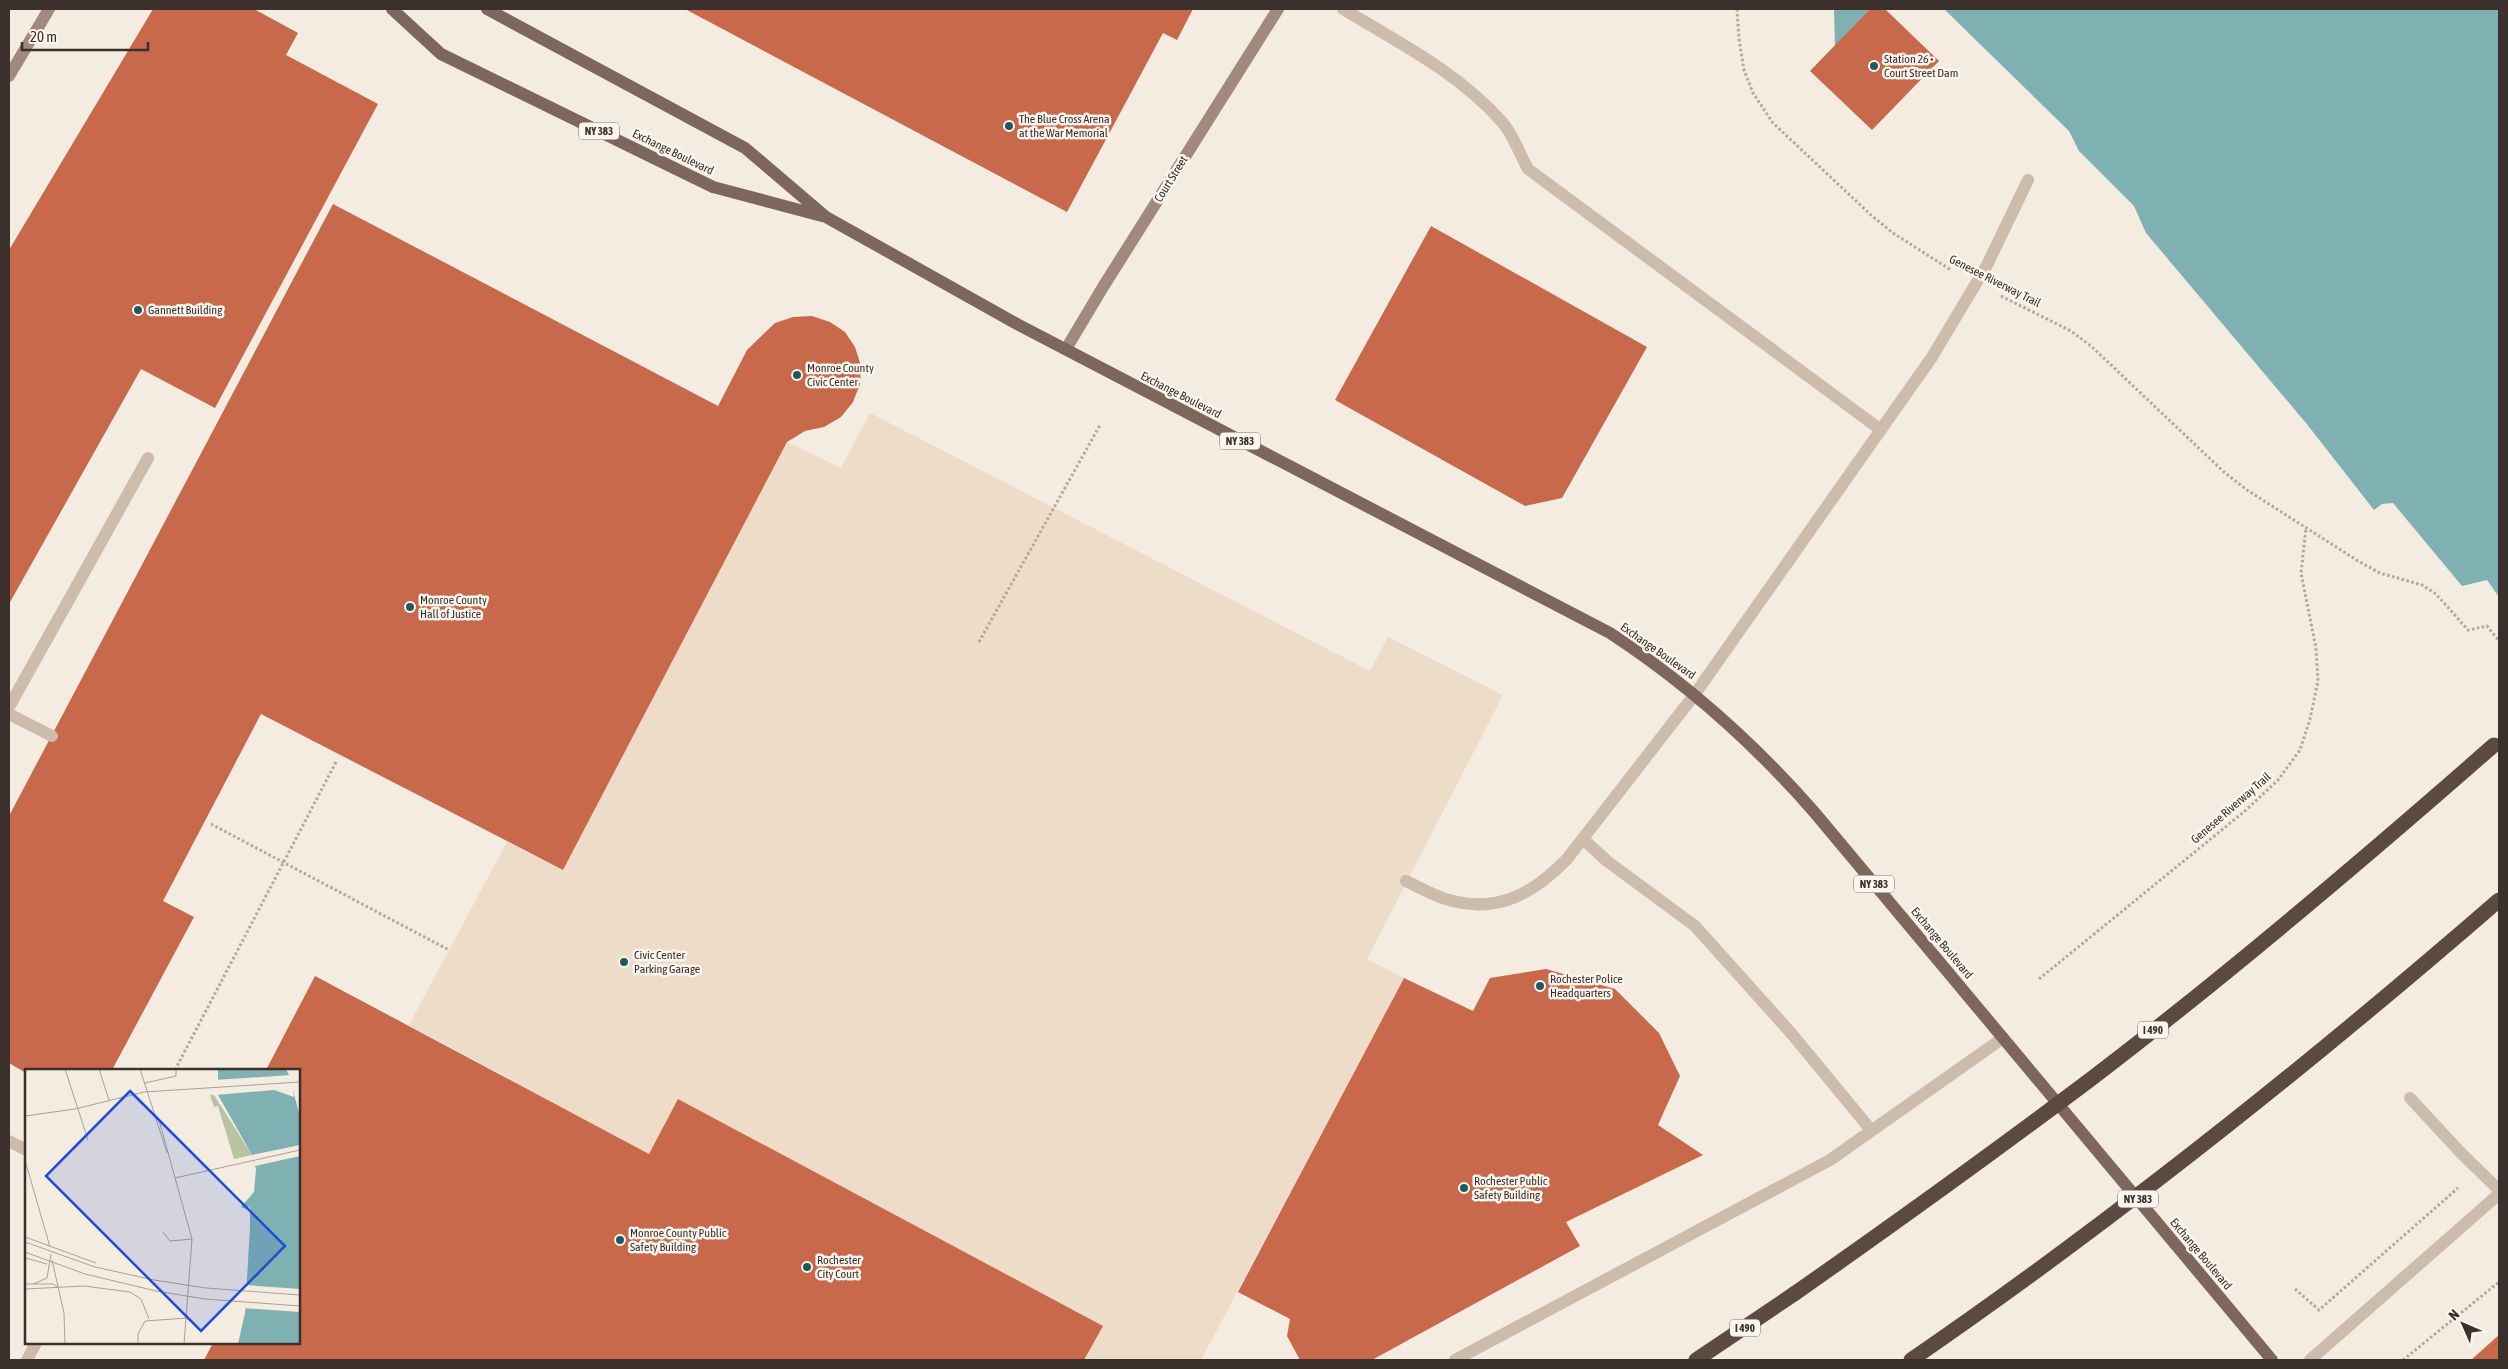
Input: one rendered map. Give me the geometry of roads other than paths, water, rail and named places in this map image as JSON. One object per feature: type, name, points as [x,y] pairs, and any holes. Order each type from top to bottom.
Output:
[{"type":"highway","name":"I 490","points":[[1696,1360],[1794,1294],[2022,1130],[2150,1032],[2331,886],[2499,740]]},
{"type":"highway","points":[[1911,1360],[2096,1226],[2255,1104],[2405,982],[2499,900]]},
{"type":"main road","name":"Exchange Boulevard","points":[[392,9],[441,54],[713,187],[826,217]]},
{"type":"main road","name":"Exchange Boulevard","points":[[487,9],[745,148],[826,217],[1017,324],[1610,633],[1695,694],[1741,734],[1789,784],[2272,1360]]},
{"type":"street","points":[[9,76],[49,9]]},
{"type":"street","name":"Court Street","points":[[1066,350],[1103,287],[1278,9]]},
{"type":"street","points":[[1343,9],[1428,61],[1464,86],[1504,123],[1528,169],[1881,430]]},
{"type":"street","points":[[1406,881],[1452,901],[1493,904],[1531,891],[1550,876],[1584,839],[1695,694],[1932,357],[1976,284],[2028,180]]},
{"type":"street","points":[[9,707],[148,458]]},
{"type":"street","points":[[9,714],[52,736]]},
{"type":"street","points":[[1584,839],[1607,861],[1695,926],[1792,1033],[1871,1130]]},
{"type":"street","points":[[1454,1360],[1830,1160],[2003,1038]]},
{"type":"street","points":[[2410,1098],[2499,1190]]},
{"type":"street","points":[[9,1142],[25,1150]]},
{"type":"street","points":[[2310,1360],[2499,1194]]},
{"type":"street","points":[[27,1360],[35,1344]]},
{"type":"water","points":[[1834,9],[1870,9],[1835,46]]},
{"type":"water","points":[[1944,9],[2499,9],[2499,597],[2487,580],[2462,586],[2393,503],[2382,504],[2374,510],[2306,423],[2146,233],[2134,206],[2079,151],[2069,131]]},
{"type":"place","name":"Station 26 - Court Street Dam","points":[[1874,66]]},
{"type":"place","name":"The Blue Cross Arena at the War Memorial","points":[[1009,126]]},
{"type":"place","name":"Gannett Building","points":[[138,310]]},
{"type":"place","name":"Monroe County Civic Center","points":[[797,375]]},
{"type":"place","name":"Monroe County Hall of Justice","points":[[410,607]]},
{"type":"place","name":"Civic Center Parking Garage","points":[[624,962]]},
{"type":"place","name":"Rochester Police Headquarters","points":[[1540,986]]},
{"type":"place","name":"Rochester Public Safety Building","points":[[1464,1188]]},
{"type":"place","name":"Monroe County Public Safety Building","points":[[620,1240]]},
{"type":"place","name":"Rochester City Court","points":[[807,1267]]}]
